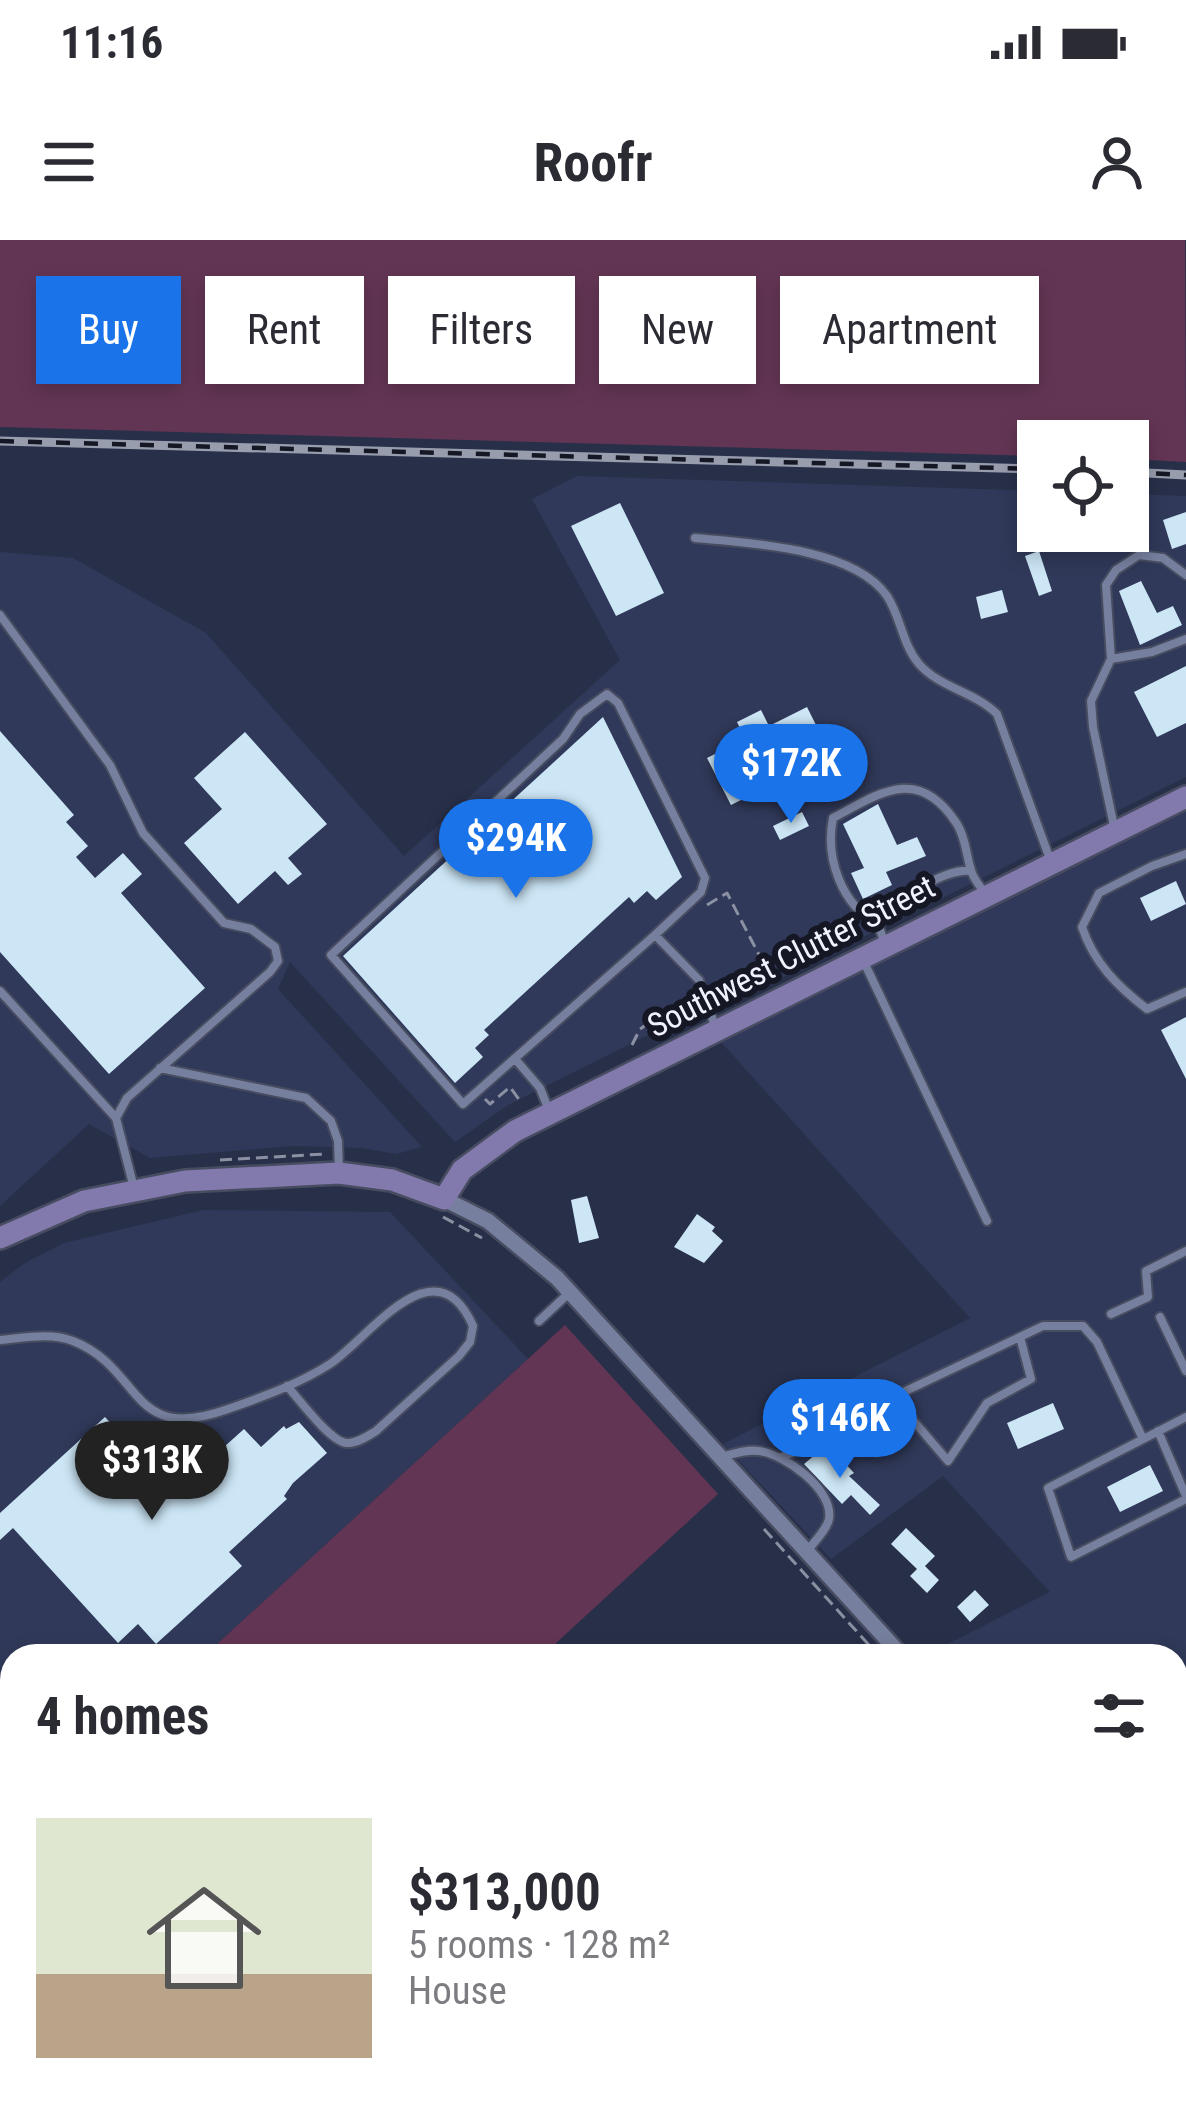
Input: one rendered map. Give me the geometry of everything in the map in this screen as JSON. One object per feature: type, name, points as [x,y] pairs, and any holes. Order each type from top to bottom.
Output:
[{"type":"street","name":"Southwest Clutter Street","points":[[444,1208],[462,1171],[478,1156],[550,1113],[862,958],[882,935],[986,896],[1185,799]]},
{"type":"street","points":[[0,1238],[63,1208],[134,1189],[339,1173],[392,1180],[444,1208],[488,1221],[522,1245],[570,1292],[891,1644]]},
{"type":"lane","points":[[695,538],[769,544],[866,572],[889,599],[903,638],[921,667],[954,689],[982,698],[997,713],[1052,863]]},
{"type":"lane","points":[[1115,832],[1091,700],[1111,659],[1106,585],[1116,570],[1139,555],[1163,558],[1186,575]]},
{"type":"lane","points":[[0,615],[110,766],[142,833],[224,923],[250,929],[275,947],[278,962],[270,972],[127,1098],[116,1118]]},
{"type":"lane","points":[[1111,659],[1152,652],[1186,639]]},
{"type":"lane","points":[[607,694],[618,703],[705,878],[698,896],[655,935],[469,1102],[458,1102],[331,960],[333,950],[563,739],[580,714],[607,694]]},
{"type":"lane","points":[[971,872],[957,869],[900,901],[882,935],[863,916],[834,869],[828,843],[833,818],[884,791],[908,786],[931,795],[958,824],[971,872],[986,896]]},
{"type":"lane","points":[[1186,854],[1100,893],[1082,927],[1091,952],[1107,973],[1147,1009],[1186,992]]},
{"type":"lane","points":[[655,935],[699,980],[716,1031]]},
{"type":"lane","points":[[862,958],[987,1221]]},
{"type":"lane","points":[[0,991],[116,1118],[134,1189]]},
{"type":"lane","points":[[516,1060],[540,1088],[550,1113]]},
{"type":"lane","points":[[160,1069],[305,1098],[331,1121],[338,1141],[339,1173]]},
{"type":"lane","points":[[1111,1315],[1148,1297],[1146,1271],[1186,1250]]},
{"type":"lane","points":[[0,1340],[68,1338],[89,1348],[142,1403],[165,1418],[188,1420],[286,1386],[334,1361],[404,1301],[423,1292],[440,1291],[453,1298],[473,1327],[470,1342],[459,1356],[360,1440],[347,1443],[333,1438],[286,1386]]},
{"type":"lane","points":[[539,1321],[570,1292]]},
{"type":"lane","points":[[1160,1317],[1186,1371]]},
{"type":"lane","points":[[1020,1337],[1031,1378],[988,1403],[948,1461],[893,1397],[1043,1326],[1082,1326],[1097,1342],[1143,1439]]},
{"type":"lane","points":[[1158,1431],[1186,1497],[1071,1557],[1048,1488],[1158,1431],[1186,1417]]},
{"type":"lane","points":[[782,1457],[847,1430],[856,1430],[877,1452]]},
{"type":"lane","points":[[722,1457],[760,1451],[782,1457],[811,1482],[828,1504],[829,1522],[807,1551]]},
{"type":"path","points":[[698,896],[707,905],[727,893],[770,976]]},
{"type":"path","points":[[632,1045],[640,1029],[661,1015],[668,1027]]},
{"type":"path","points":[[479,1093],[490,1104],[510,1087],[520,1101]]},
{"type":"path","points":[[444,1208],[488,1241]]},
{"type":"path","points":[[764,1529],[868,1644]]},
{"type":"shaded area","points":[[0,240],[1185,240],[1186,462],[1149,460],[1149,420],[1017,420],[1017,455],[0,427]]},
{"type":"shaded area","points":[[577,476],[1017,490],[1017,552],[1149,552],[1149,495],[1186,496],[1186,777],[779,979],[774,972],[508,1105],[455,1142],[290,962],[278,989],[422,1147],[396,1154],[293,1146],[150,1158],[89,1124],[0,1206],[0,552],[73,558],[206,633],[404,856],[620,660],[532,499]]},
{"type":"shaded area","points":[[1186,811],[1186,1644],[948,1644],[1050,1592],[943,1476],[831,1559],[723,1444],[970,1318],[721,1042]]},
{"type":"shaded area","points":[[203,1210],[390,1212],[528,1359],[217,1644],[0,1644],[0,1282],[64,1243]]},
{"type":"shaded area","points":[[565,1325],[718,1494],[555,1644],[217,1644]]},
{"type":"building","points":[[620,503],[664,593],[616,616],[571,526]]},
{"type":"building","points":[[1186,512],[1186,544],[1172,549],[1163,520]]},
{"type":"building","points":[[1039,552],[1052,591],[1039,596],[1025,556]]},
{"type":"building","points":[[1141,581],[1157,613],[1173,606],[1182,625],[1140,645],[1119,591]]},
{"type":"building","points":[[1002,590],[1008,612],[981,619],[976,597]]},
{"type":"building","points":[[1186,666],[1186,723],[1157,737],[1134,692]]},
{"type":"building","points":[[807,707],[831,755],[731,805],[707,758],[745,739],[737,722],[761,710],[769,726]]},
{"type":"building","points":[[603,717],[682,877],[656,900],[647,891],[634,903],[629,897],[484,1030],[489,1035],[475,1048],[483,1057],[455,1083],[343,956]]},
{"type":"building","points":[[0,731],[74,815],[66,822],[88,846],[76,857],[95,878],[123,853],[142,874],[121,893],[205,988],[109,1074],[0,952]]},
{"type":"building","points":[[245,732],[327,824],[288,858],[302,874],[288,885],[275,871],[238,904],[184,843],[222,809],[194,778]]},
{"type":"building","points":[[878,804],[897,845],[917,837],[926,856],[886,872],[892,885],[863,899],[851,873],[864,868],[843,824]]},
{"type":"building","points":[[802,812],[809,826],[780,840],[773,826]]},
{"type":"building","points":[[1176,881],[1186,904],[1151,921],[1140,898]]},
{"type":"building","points":[[1186,1017],[1186,1079],[1161,1030]]},
{"type":"building","points":[[587,1196],[599,1238],[579,1243],[571,1200]]},
{"type":"building","points":[[697,1214],[715,1227],[712,1231],[723,1241],[704,1263],[674,1247]]},
{"type":"building","points":[[812,1402],[824,1425],[781,1446],[770,1423]]},
{"type":"building","points":[[1053,1403],[1064,1429],[1018,1449],[1007,1423]]},
{"type":"building","points":[[105,1417],[174,1492],[244,1429],[261,1447],[284,1426],[299,1422],[327,1453],[293,1483],[284,1496],[287,1499],[229,1552],[242,1566],[156,1644],[138,1624],[118,1643],[13,1528],[0,1540],[0,1513]]},
{"type":"building","points":[[822,1449],[835,1462],[840,1458],[854,1473],[849,1476],[880,1505],[870,1515],[851,1495],[842,1504],[804,1464]]},
{"type":"building","points":[[1150,1465],[1163,1491],[1120,1512],[1107,1487]]},
{"type":"building","points":[[906,1528],[935,1556],[925,1566],[939,1580],[927,1593],[910,1576],[917,1569],[891,1544]]},
{"type":"building","points":[[975,1590],[989,1605],[970,1622],[957,1607]]},
{"type":"railway","points":[[0,441],[1017,468]]},
{"type":"railway","points":[[1149,473],[1186,475]]}]
